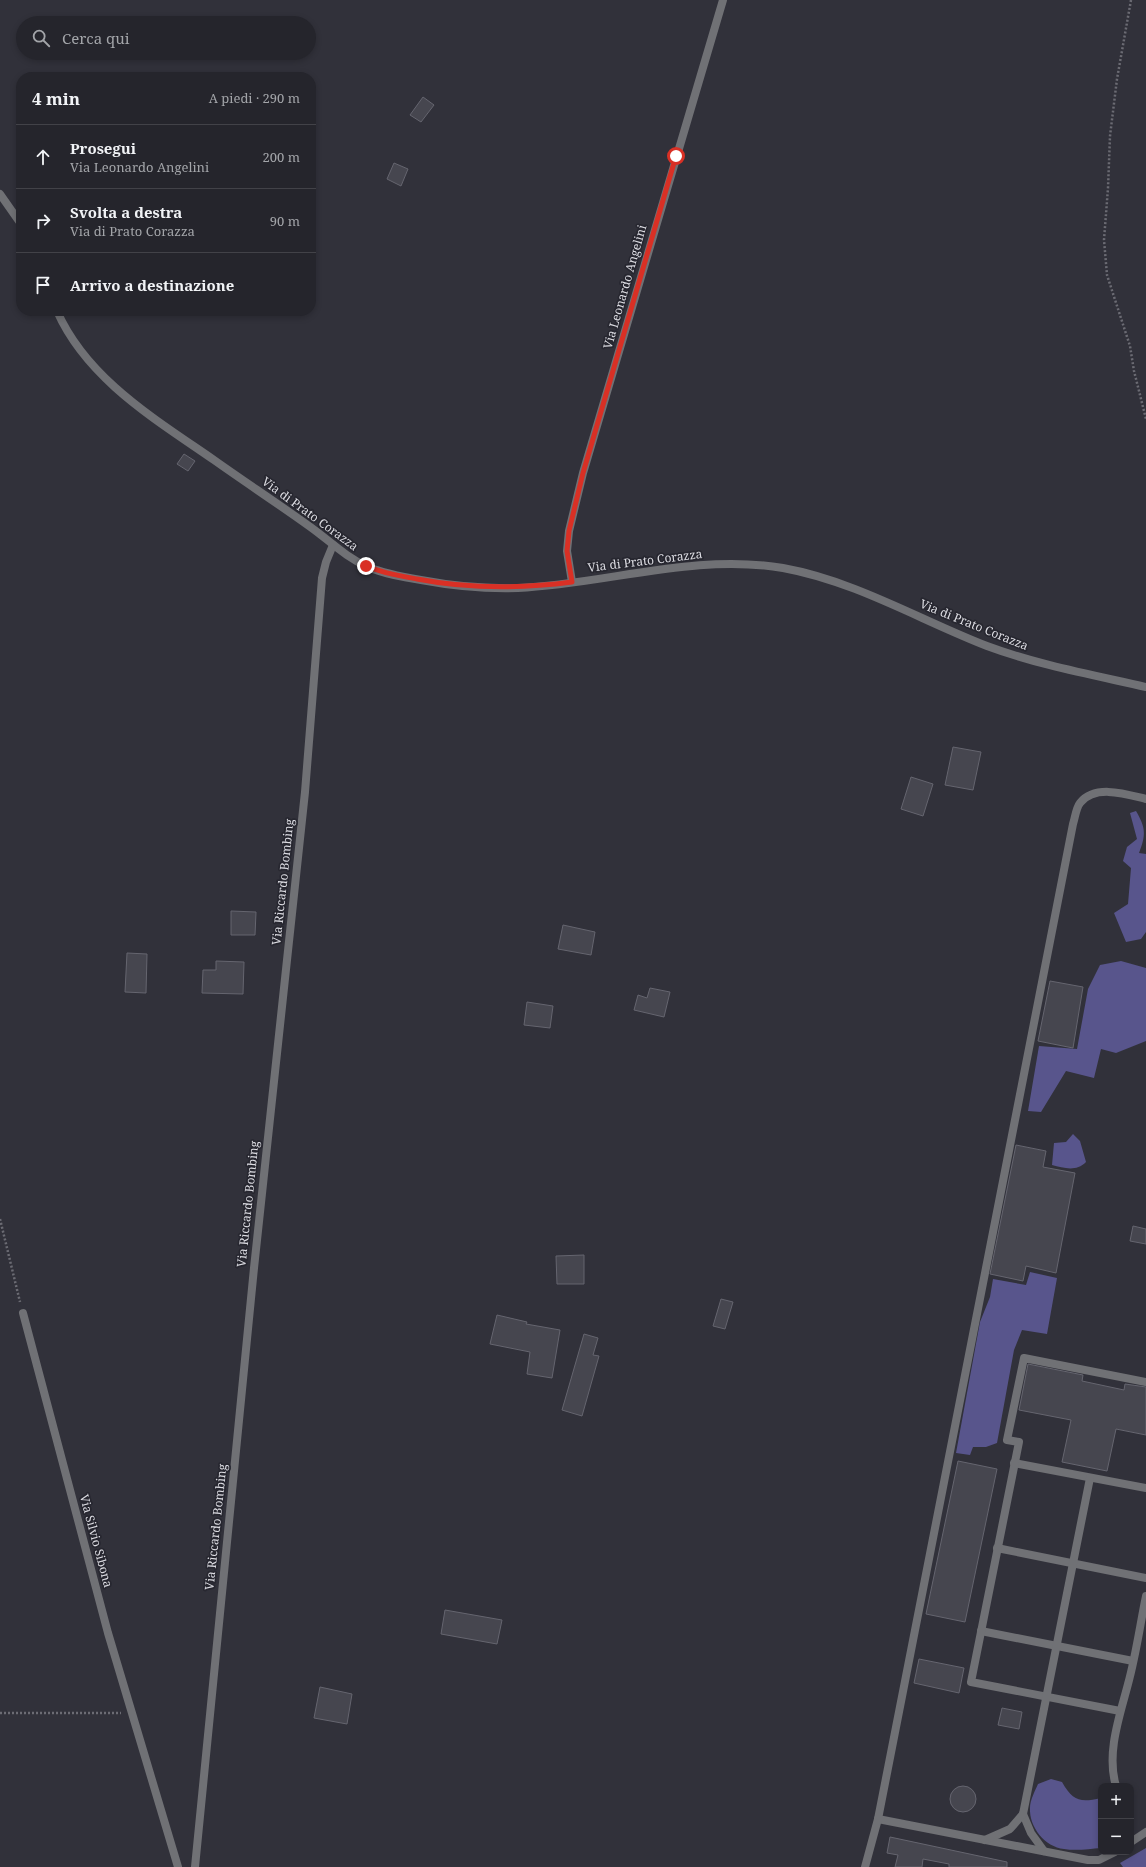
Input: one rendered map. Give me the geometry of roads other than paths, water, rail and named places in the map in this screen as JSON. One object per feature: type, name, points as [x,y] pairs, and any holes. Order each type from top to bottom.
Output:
[{"type":"street","name":"Via Leonardo Angelini","points":[[572,582],[567,551],[569,531],[583,473],[723,0]]},
{"type":"street","points":[[0,194],[16,217]]},
{"type":"street","name":"Via di Prato Corazza","points":[[60,316],[71,337],[82,351],[120,392],[160,423],[309,526],[347,556],[373,569],[446,585],[482,588],[518,588],[712,564],[745,564],[788,569],[843,584],[1012,655],[1146,687]]},
{"type":"street","name":"Via Riccardo Bombing","points":[[195,1867],[252,1283],[305,792],[322,578],[332,545]]},
{"type":"street","points":[[865,1867],[878,1819],[1073,824],[1079,804],[1088,796],[1103,792],[1121,793],[1146,799]]},
{"type":"street","name":"Via Silvio Sibona","points":[[23,1313],[108,1633],[178,1867]]},
{"type":"street","points":[[1120,1711],[971,1682],[1018,1442],[1007,1440],[1024,1358],[1146,1382]]},
{"type":"street","points":[[1014,1463],[1146,1488]]},
{"type":"street","points":[[985,1840],[1010,1829],[1023,1814],[1090,1478]]},
{"type":"street","points":[[997,1548],[1146,1578]]},
{"type":"street","points":[[1115,1783],[1113,1776],[1113,1757],[1120,1711],[1133,1660],[1146,1596]]},
{"type":"street","points":[[981,1631],[1133,1660]]},
{"type":"street","points":[[1023,1814],[1031,1833],[1044,1851]]},
{"type":"street","points":[[878,1819],[1088,1860],[1099,1860],[1109,1855]]},
{"type":"street","points":[[1134,1840],[1146,1832]]}]
